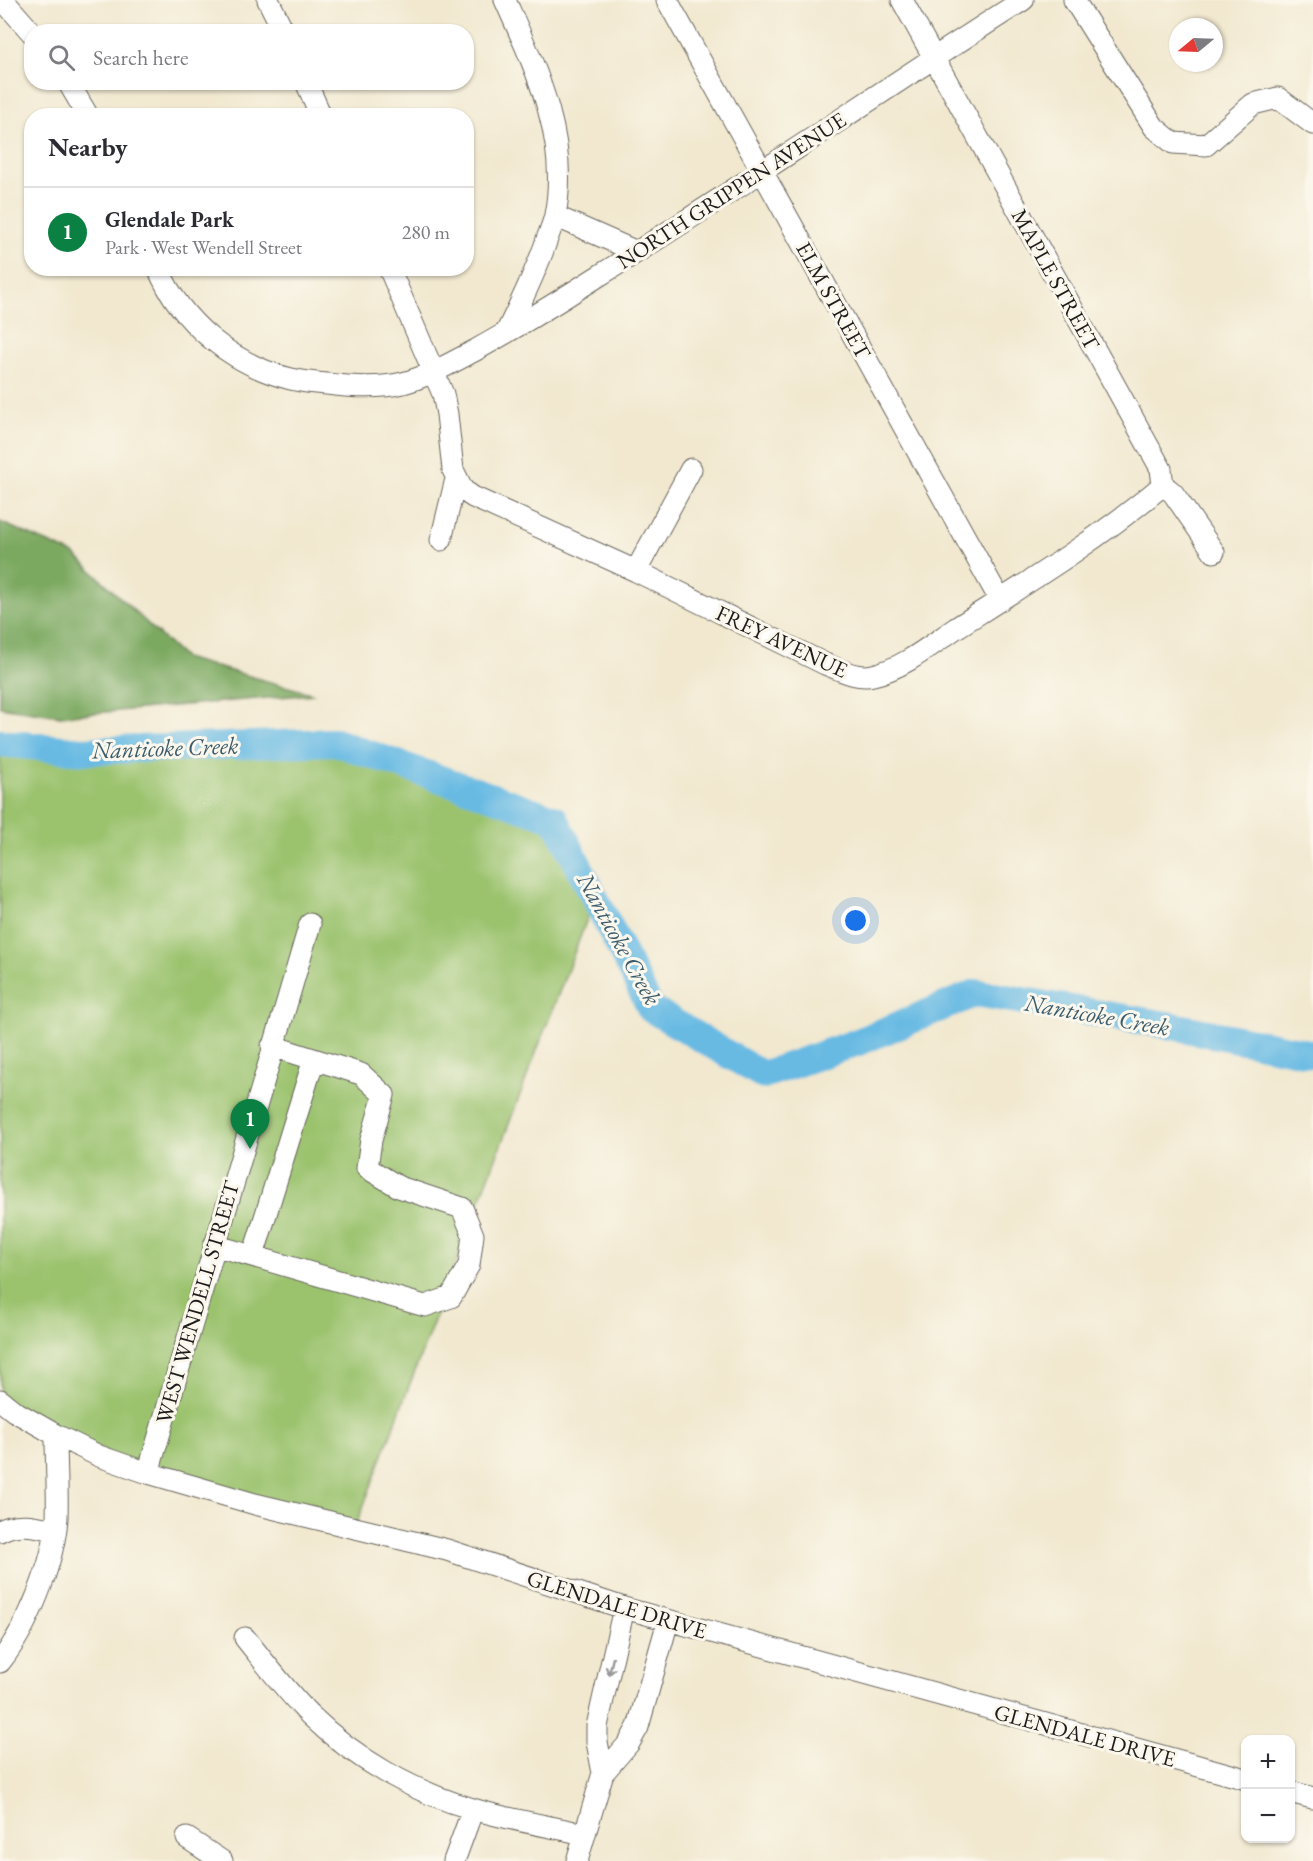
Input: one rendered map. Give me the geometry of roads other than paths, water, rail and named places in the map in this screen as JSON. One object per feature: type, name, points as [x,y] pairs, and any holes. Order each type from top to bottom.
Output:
[{"type":"street","points":[[3,0],[24,24]]},
{"type":"street","points":[[268,0],[280,24]]},
{"type":"street","points":[[505,0],[528,52],[553,123],[560,167],[555,216],[532,279],[506,334]]},
{"type":"street","name":"ELM STREET","points":[[667,0],[1000,600]]},
{"type":"street","name":"MAPLE STREET","points":[[902,0],[1161,469],[1163,485],[1173,493],[1214,552]]},
{"type":"street","name":"NORTH GRIPPEN AVENUE","points":[[161,276],[167,290],[184,315],[205,334],[241,359],[293,380],[346,387],[402,383],[434,372],[506,334],[761,172],[1023,0]]},
{"type":"street","points":[[1074,0],[1154,127],[1173,144],[1206,145],[1253,104],[1278,98],[1313,124]]},
{"type":"street","points":[[73,90],[83,108]]},
{"type":"street","points":[[310,90],[317,108]]},
{"type":"street","points":[[555,216],[637,252]]},
{"type":"street","points":[[392,276],[443,394],[447,414],[455,474],[441,540]]},
{"type":"street","points":[[636,571],[692,469]]},
{"type":"street","name":"FREY AVENUE","points":[[455,474],[463,490],[473,497],[636,571],[825,664],[855,676],[871,676],[892,669],[1130,513],[1163,485]]},
{"type":"street","name":"WEST WENDELL STREET","points":[[148,1473],[272,1046],[310,924]]},
{"type":"street","points":[[214,1245],[425,1306],[451,1297],[469,1265],[473,1235],[462,1208],[399,1187],[367,1168],[371,1140],[384,1095],[361,1074],[272,1046]]},
{"type":"street","points":[[253,1256],[314,1059]]},
{"type":"street","name":"GLENDALE DRIVE","points":[[0,1400],[14,1411],[56,1435],[99,1456],[148,1473],[255,1504],[447,1550],[668,1621],[1241,1778]]},
{"type":"street","points":[[0,1662],[9,1650],[33,1602],[49,1564],[57,1519],[56,1435]]},
{"type":"street","points":[[0,1531],[10,1525],[30,1525],[55,1530]]},
{"type":"street","points":[[603,1773],[597,1742],[597,1726],[624,1608]]},
{"type":"street","points":[[577,1861],[603,1773],[629,1743],[638,1727],[668,1621]]},
{"type":"street","points":[[245,1638],[293,1698],[330,1734],[399,1781],[473,1809],[585,1834]]},
{"type":"street","points":[[1295,1793],[1313,1798]]},
{"type":"street","points":[[454,1861],[473,1809]]},
{"type":"street","points":[[187,1838],[222,1861]]},
{"type":"waterway","name":"Nanticoke Creek","points":[[0,743],[82,751],[335,742],[555,819],[651,1009],[763,1075],[858,1042],[976,993],[1167,1025],[1313,1054]]},
{"type":"place","name":"Glendale Park","points":[[250,1149]]}]
